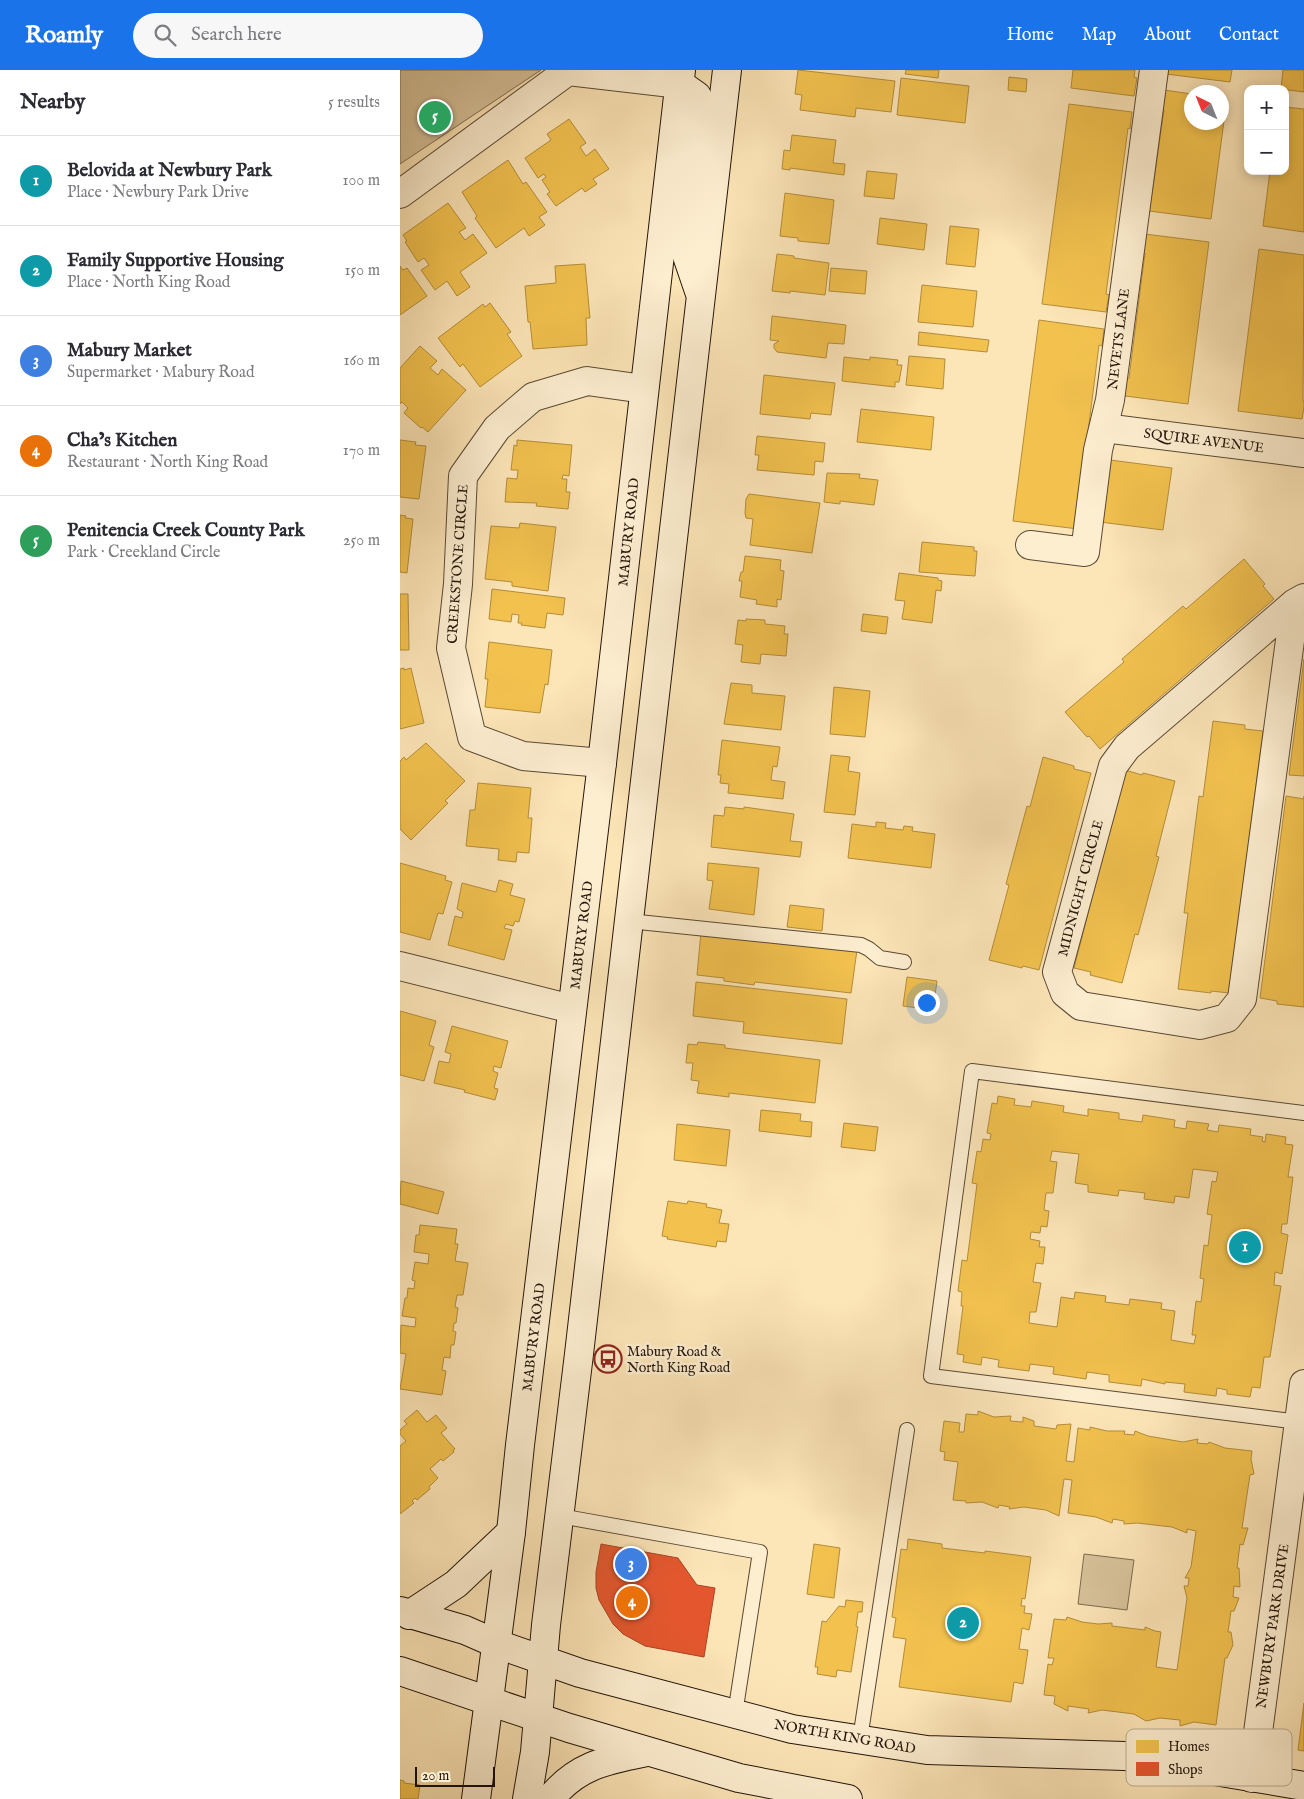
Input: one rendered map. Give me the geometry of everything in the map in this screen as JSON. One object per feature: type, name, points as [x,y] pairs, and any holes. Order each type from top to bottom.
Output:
[{"type":"main road","points":[[527,1799],[535,1752],[546,1625],[727,70]]},
{"type":"main road","name":"NEVETS LANE","points":[[1030,545],[1085,552],[1098,450],[1110,400],[1154,70]]},
{"type":"main road","points":[[400,194],[568,71],[681,77],[699,100],[686,253],[701,297]]},
{"type":"main road","name":"MABURY ROAD","points":[[476,1799],[512,1532],[520,1445],[602,763],[681,77]]},
{"type":"main road","name":"CREEKSTONE CIRCLE","points":[[602,763],[523,756],[472,737],[451,648],[458,584],[463,476],[496,428],[533,396],[587,381],[644,389]]},
{"type":"main road","name":"SQUIRE AVENUE","points":[[1104,428],[1304,453]]},
{"type":"main road","name":"MIDNIGHT CIRCLE","points":[[1299,601],[1242,999],[1226,1018],[1200,1025],[1081,1006],[1065,993],[1058,972],[1113,766],[1126,747],[1299,601]]},
{"type":"main road","points":[[400,966],[572,1009]]},
{"type":"main road","name":"NEWBURY PARK DRIVE","points":[[1258,1729],[1304,1384]]},
{"type":"main road","points":[[405,1613],[456,1584],[512,1532]]},
{"type":"main road","name":"NORTH KING ROAD","points":[[405,1613],[466,1630],[497,1644],[580,1673],[792,1729],[927,1750],[1126,1756]]},
{"type":"main road","points":[[400,1671],[538,1718],[739,1778],[848,1799]]},
{"type":"main road","points":[[550,1799],[560,1786],[574,1775],[594,1764],[648,1751]]},
{"type":"lane","points":[[629,921],[861,946],[869,948],[880,958],[904,962]]},
{"type":"lane","points":[[1299,1422],[932,1376],[972,1071],[1304,1113]]},
{"type":"lane","points":[[860,1739],[907,1430]]},
{"type":"lane","points":[[560,1516],[760,1552],[735,1714]]},
{"type":"shaded area","points":[[400,70],[541,70],[400,164]]},
{"type":"shaded area","points":[[1084,1554],[1134,1560],[1127,1610],[1078,1604]]},
{"type":"building: Homes","points":[[798,70],[895,81],[891,112],[856,108],[855,117],[800,110],[802,95],[795,94]]},
{"type":"building: Homes","points":[[906,70],[939,70],[938,78],[905,74]]},
{"type":"building: Homes","points":[[1073,70],[1135,70],[1134,77],[1137,78],[1134,96],[1071,88]]},
{"type":"building: Homes","points":[[1167,70],[1232,70],[1230,82],[1166,74]]},
{"type":"building: Homes","points":[[1283,70],[1304,70],[1304,92],[1289,90],[1289,85],[1281,85]]},
{"type":"building: Homes","points":[[1009,77],[1027,79],[1026,92],[1008,90]]},
{"type":"building: Homes","points":[[901,78],[969,86],[965,123],[897,115]]},
{"type":"building: Homes","points":[[1164,90],[1184,93],[1184,130],[1223,130],[1211,219],[1149,211],[1164,110],[1161,109]]},
{"type":"building: Homes","points":[[1069,104],[1132,112],[1130,129],[1128,128],[1106,294],[1109,295],[1106,312],[1042,304]]},
{"type":"building: Homes","points":[[1289,107],[1304,109],[1304,232],[1263,226],[1269,175],[1289,175]]},
{"type":"building: Homes","points":[[569,119],[586,143],[580,147],[586,156],[595,149],[609,169],[593,179],[597,184],[585,192],[582,188],[556,206],[547,194],[550,192],[542,180],[546,177],[544,174],[538,178],[525,158],[551,140],[547,134]]},
{"type":"building: Homes","points":[[792,135],[836,140],[833,163],[845,164],[844,175],[790,168],[790,170],[782,169],[784,150],[790,151]]},
{"type":"building: Homes","points":[[508,160],[523,184],[526,182],[547,212],[539,217],[545,225],[529,236],[524,228],[496,248],[475,218],[477,216],[462,192]]},
{"type":"building: Homes","points":[[867,171],[897,174],[894,199],[864,196]]},
{"type":"building: Homes","points":[[785,193],[834,200],[829,244],[798,241],[798,238],[780,236]]},
{"type":"building: Homes","points":[[448,203],[466,228],[459,232],[465,240],[473,234],[487,253],[460,272],[470,287],[457,296],[447,281],[435,290],[421,270],[429,265],[424,258],[418,262],[405,242],[407,241],[403,235]]},
{"type":"building: Homes","points":[[880,218],[927,224],[924,250],[877,244]]},
{"type":"building: Homes","points":[[950,226],[979,229],[975,267],[946,264]]},
{"type":"building: Homes","points":[[1145,234],[1209,242],[1188,404],[1125,396],[1145,253],[1142,252]]},
{"type":"building: Homes","points":[[1259,249],[1304,255],[1304,407],[1302,419],[1238,411]]},
{"type":"building: Homes","points":[[777,254],[829,263],[825,295],[772,291]]},
{"type":"building: Homes","points":[[585,264],[590,318],[586,318],[587,345],[533,349],[530,322],[528,322],[525,286],[556,283],[555,266]]},
{"type":"building: Homes","points":[[400,266],[403,270],[407,268],[427,296],[400,315]]},
{"type":"building: Homes","points":[[831,268],[867,271],[865,294],[829,291]]},
{"type":"building: Homes","points":[[922,285],[977,291],[973,327],[918,322]]},
{"type":"building: Homes","points":[[490,303],[511,332],[507,334],[522,356],[480,387],[463,364],[460,367],[438,338],[483,304],[485,307]]},
{"type":"building: Homes","points":[[772,316],[846,325],[844,344],[828,343],[826,358],[777,352],[774,344],[779,341],[770,340]]},
{"type":"building: Homes","points":[[1039,320],[1104,329],[1102,346],[1099,345],[1078,511],[1078,529],[1013,521]]},
{"type":"building: Homes","points":[[919,332],[989,340],[987,352],[918,345]]},
{"type":"building: Homes","points":[[420,346],[437,361],[430,368],[438,375],[442,369],[466,390],[428,432],[404,413],[408,408],[402,402],[400,404],[400,368]]},
{"type":"building: Homes","points":[[909,356],[945,359],[943,389],[906,385]]},
{"type":"building: Homes","points":[[844,357],[870,360],[870,357],[898,360],[897,365],[902,365],[899,382],[895,382],[895,387],[842,381]]},
{"type":"building: Homes","points":[[764,375],[835,383],[831,415],[811,413],[810,419],[760,414]]},
{"type":"building: Homes","points":[[861,409],[934,417],[931,450],[857,442]]},
{"type":"building: Homes","points":[[757,436],[825,443],[823,462],[815,461],[814,475],[757,470],[759,455],[755,455]]},
{"type":"building: Homes","points":[[400,440],[416,442],[415,445],[426,446],[419,499],[400,497]]},
{"type":"building: Homes","points":[[517,440],[572,445],[569,476],[563,475],[562,479],[567,479],[566,492],[570,492],[568,509],[536,506],[537,503],[505,502],[507,478],[517,479],[518,470],[511,470],[514,445],[517,446]]},
{"type":"building: Homes","points":[[1110,460],[1172,468],[1163,530],[1100,522],[1106,496],[1103,496]]},
{"type":"building: Homes","points":[[827,473],[860,474],[859,478],[878,480],[874,505],[840,501],[840,504],[824,502]]},
{"type":"building: Homes","points":[[749,494],[820,503],[812,553],[750,545],[753,519],[746,518],[745,513],[746,499]]},
{"type":"building: Homes","points":[[400,515],[413,519],[407,573],[400,572]]},
{"type":"building: Homes","points":[[520,523],[556,527],[548,591],[512,586],[512,582],[485,579],[491,526],[519,528]]},
{"type":"building: Homes","points":[[922,542],[974,547],[974,551],[977,551],[975,576],[919,572]]},
{"type":"building: Homes","points":[[745,556],[781,560],[780,570],[784,571],[781,600],[777,599],[777,607],[756,604],[757,600],[740,597],[742,581],[739,581],[741,572],[743,572]]},
{"type":"building: Homes","points":[[1244,559],[1265,584],[1263,586],[1274,599],[1100,749],[1065,712],[1124,662],[1122,659],[1183,606],[1186,609]]},
{"type":"building: Homes","points":[[899,573],[938,578],[938,580],[942,581],[941,591],[936,590],[932,623],[902,619],[905,601],[895,600]]},
{"type":"building: Homes","points":[[492,589],[565,598],[563,615],[547,613],[545,628],[521,625],[522,623],[518,623],[519,615],[512,614],[511,622],[489,619]]},
{"type":"building: Homes","points":[[400,594],[408,594],[409,650],[400,650]]},
{"type":"building: Homes","points":[[863,614],[888,617],[886,634],[861,631]]},
{"type":"building: Homes","points":[[746,619],[765,620],[765,624],[785,626],[784,634],[788,634],[786,656],[761,654],[760,664],[741,662],[743,645],[735,644],[738,620],[746,621]]},
{"type":"building: Homes","points":[[489,642],[552,650],[548,685],[545,684],[540,713],[485,707],[488,679],[485,679]]},
{"type":"building: Homes","points":[[1304,659],[1304,776],[1289,775]]},
{"type":"building: Homes","points":[[404,668],[404,670],[411,668],[424,723],[400,729],[400,669]]},
{"type":"building: Homes","points":[[731,683],[752,685],[752,693],[785,696],[781,730],[724,724]]},
{"type":"building: Homes","points":[[834,687],[870,691],[865,737],[830,734]]},
{"type":"building: Homes","points":[[1213,721],[1245,725],[1245,729],[1263,731],[1229,993],[1178,989],[1188,913],[1184,913],[1199,796],[1203,797]]},
{"type":"building: Homes","points":[[722,740],[780,747],[777,767],[773,766],[771,780],[785,782],[783,799],[728,793],[729,784],[720,783],[721,775],[718,775]]},
{"type":"building: Homes","points":[[426,743],[465,781],[445,801],[448,803],[411,840],[400,829],[400,761],[404,757],[406,760]]},
{"type":"building: Homes","points":[[831,755],[850,757],[848,771],[860,773],[855,815],[824,812]]},
{"type":"building: Homes","points":[[1043,757],[1074,766],[1074,769],[1091,773],[1039,970],[989,960],[1009,885],[1006,884],[1027,806],[1030,807]]},
{"type":"building: Homes","points":[[1125,770],[1175,781],[1156,856],[1159,857],[1138,935],[1135,934],[1122,983],[1090,975],[1091,972],[1074,968]]},
{"type":"building: Homes","points":[[478,783],[531,788],[528,818],[532,818],[529,853],[517,852],[516,862],[498,860],[499,849],[466,846],[470,810],[475,810]]},
{"type":"building: Homes","points":[[1286,796],[1304,799],[1304,1007],[1277,1004],[1277,1001],[1260,998]]},
{"type":"building: Homes","points":[[725,807],[744,809],[744,807],[794,814],[790,841],[802,842],[800,857],[711,847],[714,815],[724,816]]},
{"type":"building: Homes","points":[[876,822],[886,823],[885,828],[903,830],[904,826],[913,827],[912,831],[935,834],[931,868],[848,858],[852,824],[876,827]]},
{"type":"building: Homes","points":[[400,863],[446,876],[445,880],[452,882],[443,914],[438,913],[430,940],[400,932]]},
{"type":"building: Homes","points":[[708,863],[759,868],[754,915],[709,909],[713,881],[707,880]]},
{"type":"building: Homes","points":[[499,880],[513,884],[510,895],[525,899],[519,922],[515,921],[513,926],[506,924],[504,928],[512,930],[504,960],[448,945],[455,916],[462,918],[463,912],[457,909],[462,883],[496,892]]},
{"type":"building: Homes","points":[[790,905],[824,909],[822,931],[787,927]]},
{"type":"building: Homes","points":[[701,932],[857,950],[851,993],[755,982],[754,985],[724,981],[724,978],[697,975]]},
{"type":"building: Homes","points":[[907,977],[937,981],[933,1010],[903,1006]]},
{"type":"building: Homes","points":[[696,982],[847,999],[842,1044],[743,1033],[744,1022],[693,1016]]},
{"type":"building: Homes","points":[[400,1011],[436,1021],[429,1045],[434,1047],[424,1081],[400,1075]]},
{"type":"building: Homes","points":[[452,1026],[508,1041],[501,1068],[494,1066],[493,1071],[498,1073],[494,1088],[498,1089],[495,1100],[464,1092],[465,1090],[434,1083],[439,1061],[449,1063],[451,1054],[445,1052]]},
{"type":"building: Homes","points":[[698,1042],[725,1045],[725,1048],[820,1060],[815,1103],[729,1093],[729,1097],[697,1093],[699,1081],[691,1080],[693,1063],[686,1063],[688,1044],[697,1045]]},
{"type":"building: Homes","points":[[998,1096],[1015,1099],[1014,1105],[1031,1107],[1032,1101],[1064,1106],[1063,1112],[1088,1116],[1088,1109],[1119,1113],[1119,1119],[1142,1122],[1143,1115],[1175,1120],[1174,1127],[1186,1129],[1187,1121],[1209,1124],[1207,1130],[1218,1132],[1219,1125],[1251,1129],[1250,1135],[1263,1137],[1262,1141],[1265,1142],[1266,1134],[1286,1137],[1285,1144],[1293,1145],[1288,1177],[1293,1177],[1287,1224],[1282,1224],[1281,1233],[1288,1235],[1282,1274],[1275,1272],[1274,1285],[1281,1286],[1270,1357],[1264,1357],[1260,1388],[1252,1387],[1250,1397],[1227,1394],[1227,1390],[1217,1388],[1216,1396],[1184,1392],[1185,1384],[1165,1382],[1165,1384],[1142,1379],[1141,1386],[1109,1382],[1109,1375],[1087,1372],[1086,1379],[1053,1374],[1054,1367],[1030,1364],[1029,1371],[998,1367],[999,1360],[982,1357],[981,1365],[963,1362],[964,1355],[957,1354],[963,1306],[961,1306],[962,1292],[958,1291],[962,1260],[967,1261],[977,1184],[972,1183],[977,1151],[981,1152],[983,1139],[990,1140],[991,1134],[987,1133],[992,1103],[997,1104]],"holes":[[[1052,1151],[1079,1154],[1075,1183],[1088,1185],[1088,1192],[1118,1196],[1119,1190],[1145,1193],[1144,1199],[1174,1203],[1175,1196],[1189,1198],[1193,1169],[1218,1172],[1216,1182],[1212,1181],[1207,1214],[1212,1215],[1208,1246],[1204,1245],[1200,1278],[1204,1279],[1201,1302],[1196,1301],[1192,1335],[1196,1335],[1194,1344],[1171,1340],[1175,1311],[1161,1309],[1162,1303],[1130,1299],[1129,1305],[1105,1302],[1106,1296],[1075,1292],[1074,1299],[1061,1297],[1057,1327],[1029,1323],[1030,1312],[1036,1312],[1041,1283],[1033,1282],[1036,1263],[1043,1264],[1045,1247],[1039,1247],[1040,1241],[1030,1239],[1031,1232],[1040,1233],[1041,1226],[1047,1227],[1049,1211],[1044,1210],[1046,1193],[1053,1193],[1057,1162],[1050,1161]]]},
{"type":"building: Homes","points":[[761,1110],[801,1114],[800,1121],[812,1122],[811,1137],[759,1131]]},
{"type":"building: Homes","points":[[844,1123],[878,1127],[875,1151],[841,1147]]},
{"type":"building: Homes","points":[[677,1124],[730,1130],[726,1166],[674,1160]]},
{"type":"building: Homes","points":[[401,1181],[444,1192],[438,1214],[400,1204]]},
{"type":"building: Homes","points":[[668,1201],[687,1204],[688,1201],[707,1204],[706,1207],[722,1210],[719,1223],[729,1224],[726,1242],[717,1241],[716,1247],[667,1239],[668,1237],[662,1236]]},
{"type":"building: Homes","points":[[420,1225],[457,1229],[455,1244],[458,1244],[455,1261],[468,1263],[463,1295],[457,1295],[455,1307],[458,1308],[453,1331],[456,1332],[454,1345],[451,1345],[450,1358],[444,1357],[442,1370],[446,1371],[442,1395],[400,1389],[406,1354],[400,1353],[401,1325],[415,1327],[416,1318],[402,1316],[405,1298],[407,1298],[408,1288],[414,1289],[415,1281],[412,1280],[415,1262],[428,1264],[429,1254],[414,1252],[416,1235],[419,1235]]},
{"type":"building: Homes","points":[[417,1410],[427,1422],[436,1415],[447,1428],[441,1433],[455,1449],[443,1461],[441,1459],[430,1469],[438,1478],[429,1487],[430,1489],[417,1500],[415,1498],[412,1501],[414,1503],[400,1514],[400,1446],[406,1441],[400,1434],[400,1430],[407,1424],[404,1421]]},
{"type":"building: Homes","points":[[978,1411],[994,1417],[1011,1416],[1010,1421],[1023,1422],[1023,1417],[1034,1421],[1034,1426],[1056,1429],[1057,1425],[1071,1424],[1066,1461],[1074,1462],[1078,1428],[1090,1430],[1090,1427],[1107,1431],[1125,1431],[1124,1434],[1134,1435],[1135,1431],[1148,1436],[1183,1442],[1198,1439],[1197,1443],[1208,1444],[1209,1442],[1225,1448],[1252,1451],[1251,1459],[1254,1474],[1250,1475],[1242,1528],[1248,1528],[1243,1545],[1240,1544],[1237,1568],[1239,1568],[1240,1587],[1234,1586],[1233,1597],[1239,1598],[1234,1611],[1231,1611],[1228,1632],[1231,1632],[1233,1645],[1227,1658],[1225,1658],[1216,1725],[1194,1722],[1180,1726],[1180,1720],[1160,1718],[1146,1721],[1134,1714],[1102,1710],[1088,1713],[1089,1709],[1068,1706],[1068,1711],[1054,1704],[1055,1696],[1044,1695],[1048,1664],[1052,1665],[1054,1658],[1048,1658],[1054,1619],[1066,1620],[1067,1617],[1082,1622],[1112,1623],[1112,1626],[1145,1630],[1145,1627],[1161,1632],[1156,1667],[1177,1670],[1187,1598],[1184,1586],[1188,1586],[1189,1578],[1185,1578],[1191,1567],[1196,1531],[1187,1529],[1187,1533],[1172,1527],[1137,1523],[1124,1524],[1124,1521],[1113,1519],[1112,1523],[1096,1517],[1068,1513],[1072,1480],[1064,1479],[1059,1516],[1046,1510],[1024,1507],[1009,1509],[1010,1507],[999,1505],[998,1508],[982,1502],[966,1503],[966,1501],[953,1500],[958,1462],[944,1460],[945,1452],[940,1451],[944,1421],[960,1423],[959,1432],[964,1432],[966,1414],[978,1415]]},
{"type":"building: Homes","points":[[908,1539],[942,1544],[942,1548],[1031,1557],[1025,1599],[1022,1598],[1021,1606],[1025,1606],[1024,1613],[1032,1614],[1029,1630],[1022,1628],[1019,1649],[1028,1650],[1023,1684],[1014,1682],[1011,1702],[899,1687],[906,1639],[893,1637],[896,1618],[892,1617],[901,1549],[907,1550]]},
{"type":"building: Homes","points":[[814,1544],[840,1548],[834,1598],[807,1594]]},
{"type":"building: Homes","points":[[846,1600],[863,1602],[862,1612],[858,1612],[856,1626],[858,1627],[851,1672],[837,1670],[836,1677],[817,1674],[818,1667],[815,1667],[822,1621],[826,1622],[839,1606],[845,1607]]},
{"type":"building: Homes","points":[[1304,1703],[1304,1751],[1298,1750]]},
{"type":"building: Homes","points":[[400,1780],[404,1781],[404,1783],[420,1785],[418,1799],[400,1799]]},
{"type":"building: Shops","points":[[601,1544],[678,1558],[697,1585],[715,1588],[704,1657],[645,1646],[623,1634],[613,1624],[599,1600],[596,1588],[596,1572]]},
{"type":"place","name":"Penitencia Creek County Park","points":[[435,117]]},
{"type":"place","name":"Belovida at Newbury Park","points":[[1245,1247]]},
{"type":"place","name":"Mabury Road & North King Road","points":[[608,1359]]},
{"type":"place","name":"Mabury Market","points":[[631,1564]]},
{"type":"place","name":"Cha’s Kitchen","points":[[632,1602]]},
{"type":"place","name":"Family Supportive Housing","points":[[963,1623]]}]
